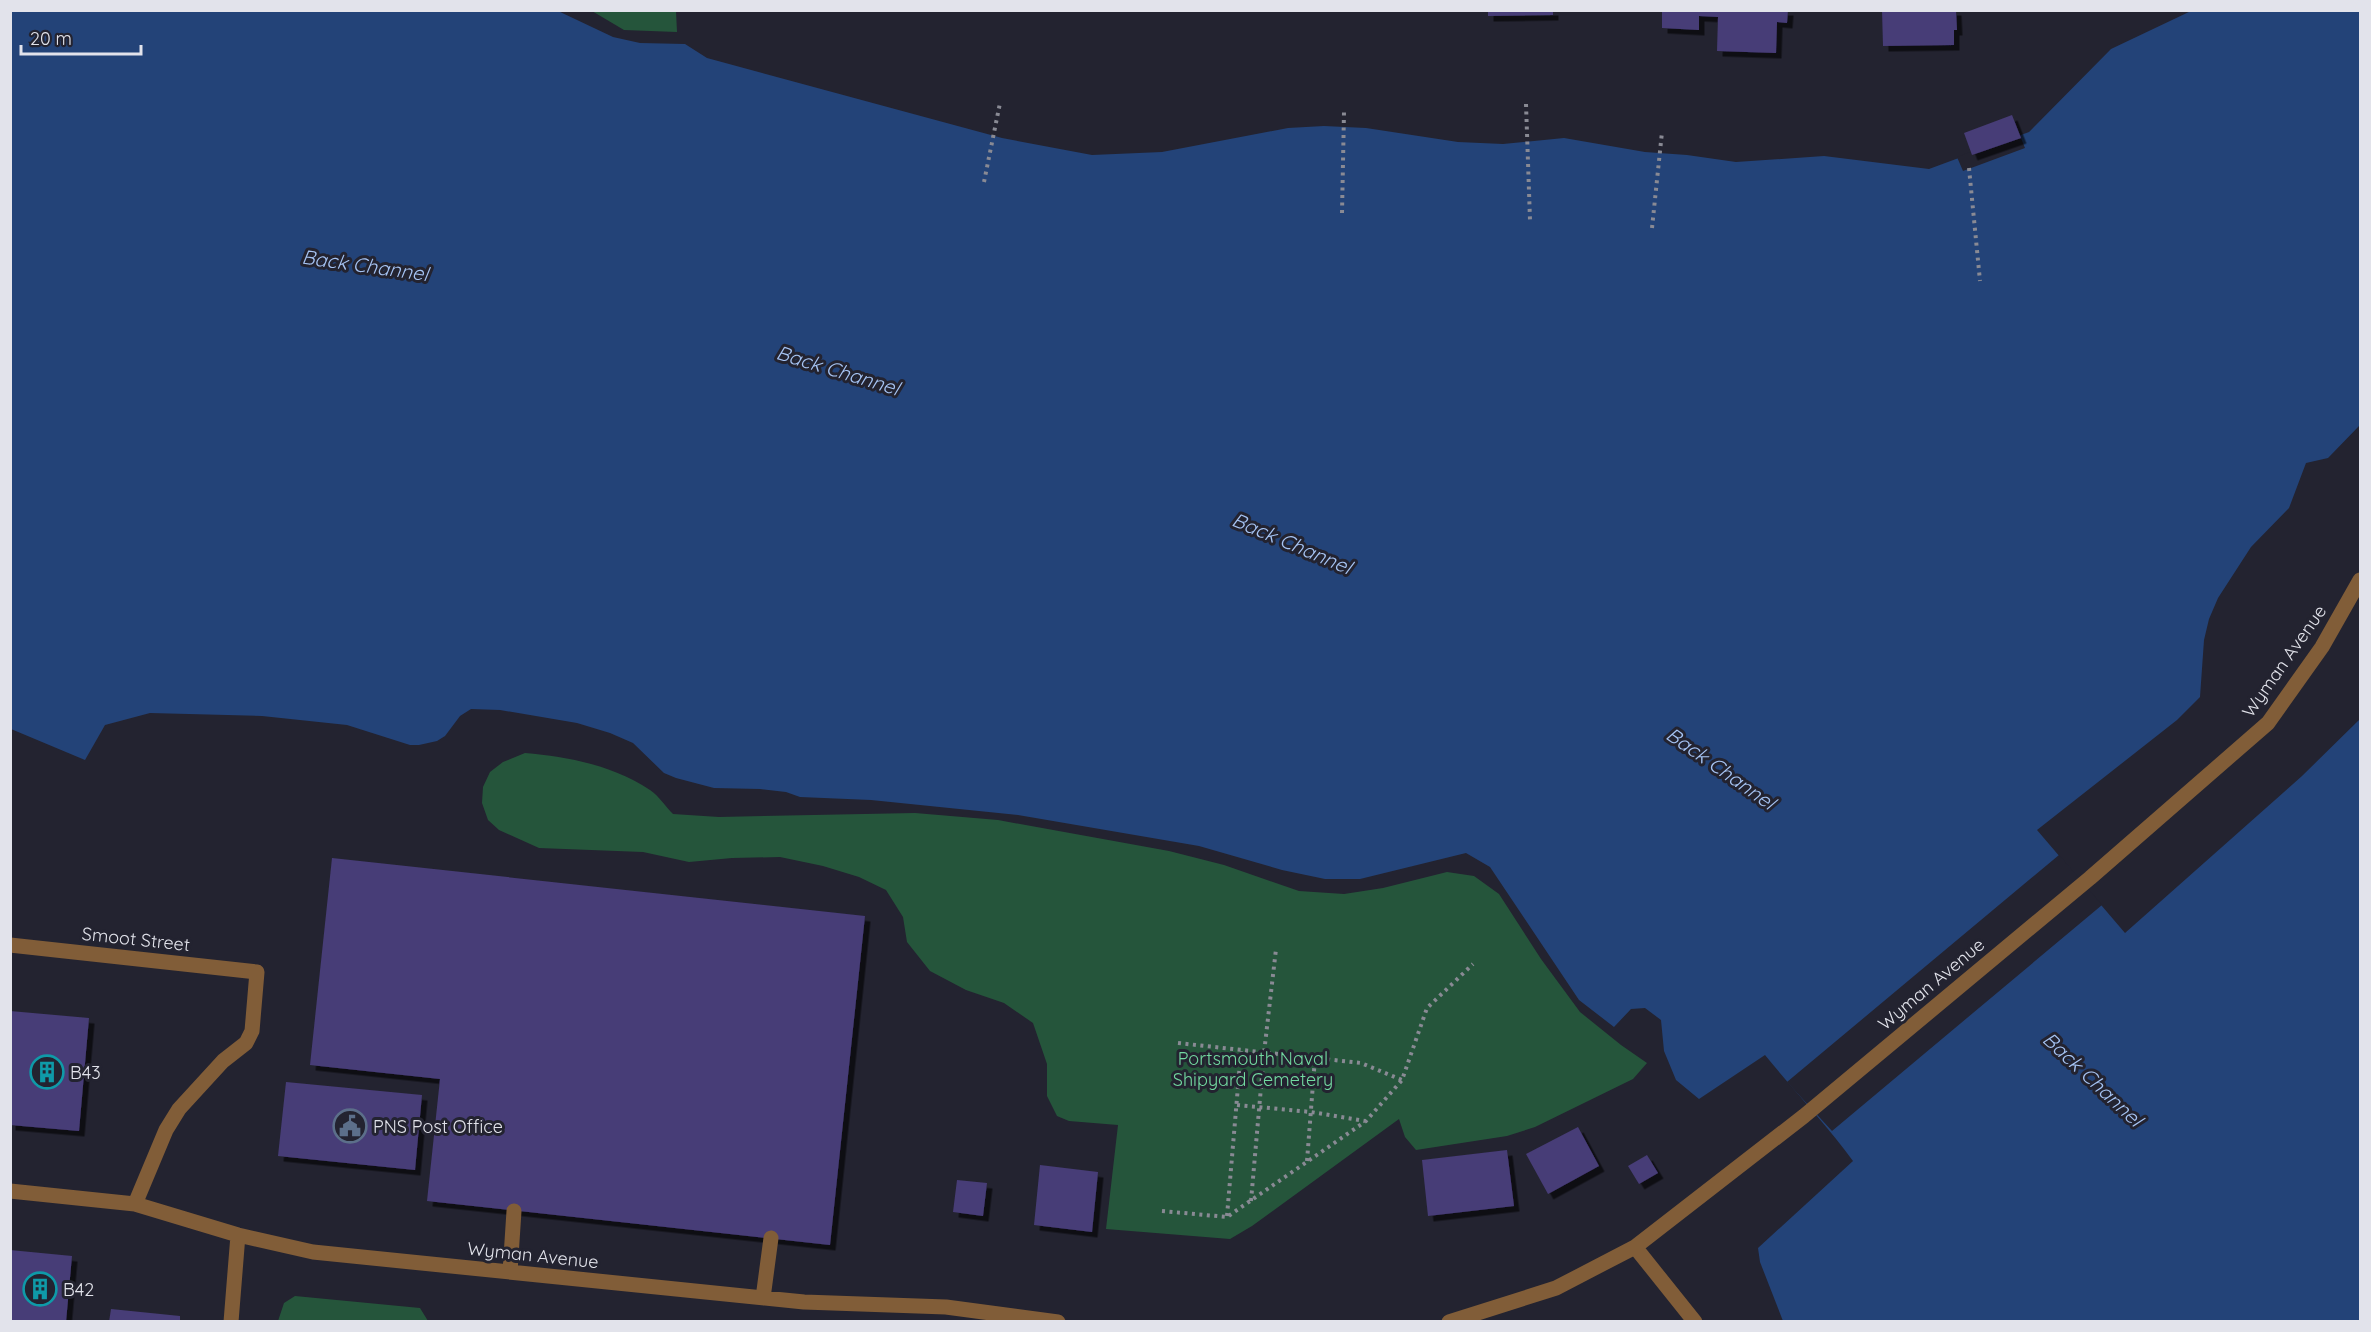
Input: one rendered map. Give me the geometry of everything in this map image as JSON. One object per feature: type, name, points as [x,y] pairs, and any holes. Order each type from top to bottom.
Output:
[{"type":"street","name":"Wyman Avenue","points":[[1449,1322],[1556,1288],[1635,1247],[1804,1116],[2090,878],[2268,723],[2322,647],[2361,580]]},
{"type":"street","name":"Smoot Street","points":[[10,945],[257,972],[252,1031],[246,1043],[223,1061],[179,1109],[166,1130],[135,1204]]},
{"type":"street","name":"Wyman Avenue","points":[[10,1191],[135,1204],[238,1235],[314,1252],[804,1302],[946,1307],[1058,1322]]},
{"type":"street","points":[[510,1272],[514,1210]]},
{"type":"street","points":[[231,1322],[238,1235]]},
{"type":"street","points":[[763,1298],[771,1238]]},
{"type":"street","points":[[1635,1247],[1695,1322]]},
{"type":"path","points":[[984,182],[1000,103]]},
{"type":"path","points":[[1526,104],[1530,220]]},
{"type":"path","points":[[1342,213],[1344,112]]},
{"type":"path","points":[[1652,228],[1662,132]]},
{"type":"path","points":[[1969,168],[1980,281]]},
{"type":"path","points":[[1251,1201],[1276,950]]},
{"type":"path","points":[[1162,1211],[1227,1217],[1366,1121],[1402,1080],[1427,1008],[1473,964]]},
{"type":"path","points":[[1178,1043],[1361,1063],[1402,1080]]},
{"type":"path","points":[[1227,1217],[1241,1050]]},
{"type":"path","points":[[1307,1161],[1315,1058]]},
{"type":"path","points":[[1237,1105],[1311,1112],[1366,1121]]},
{"type":"green space","points":[[592,11],[676,11],[677,32],[624,30]]},
{"type":"green space","name":"Portsmouth Naval Shipyard Cemetery","points":[[525,753],[574,760],[621,774],[653,792],[673,814],[719,817],[915,813],[998,820],[1169,851],[1224,865],[1299,891],[1344,894],[1383,888],[1447,872],[1474,876],[1499,894],[1541,959],[1580,1012],[1647,1063],[1633,1079],[1535,1127],[1507,1136],[1416,1150],[1405,1137],[1399,1119],[1252,1226],[1230,1239],[1106,1229],[1118,1125],[1069,1121],[1057,1116],[1047,1096],[1047,1064],[1033,1023],[1004,1003],[966,990],[930,971],[907,942],[903,917],[886,890],[859,877],[823,866],[780,857],[689,862],[643,852],[539,848],[499,830],[488,820],[482,803],[483,787],[490,772],[503,762]]},
{"type":"green space","points":[[295,1296],[420,1308],[428,1321],[278,1321],[284,1303]]},
{"type":"water","name":"Back Channel","points":[[10,11],[558,11],[613,37],[640,43],[685,44],[707,58],[1002,138],[1092,155],[1162,152],[1288,128],[1324,126],[1366,128],[1458,142],[1503,144],[1564,138],[1645,152],[1736,162],[1824,156],[1929,169],[2029,132],[2111,49],[2191,11],[2360,11],[2360,425],[2328,458],[2306,463],[2289,508],[2251,547],[2218,598],[2209,619],[2204,640],[2200,697],[2177,720],[2037,830],[2125,933],[2302,776],[2360,719],[2360,1321],[1783,1321],[1760,1262],[1758,1248],[1853,1161],[1765,1055],[1699,1099],[1676,1080],[1664,1051],[1661,1020],[1645,1008],[1631,1009],[1614,1027],[1579,1000],[1490,867],[1466,853],[1360,879],[1325,879],[1282,870],[1199,846],[1018,815],[871,800],[800,797],[786,792],[760,789],[714,788],[664,773],[633,743],[610,733],[577,723],[500,710],[471,709],[460,716],[445,736],[437,741],[419,745],[410,745],[347,725],[262,716],[150,713],[105,725],[85,760],[11,729]]},
{"type":"pier","points":[[2019,133],[2025,148],[1963,171],[1957,157]]},
{"type":"pier","points":[[2059,855],[2102,905],[1832,1131],[1787,1082]]},
{"type":"building","points":[[1488,10],[1553,10],[1553,15],[1488,16]]},
{"type":"building","points":[[1662,10],[1788,10],[1787,23],[1777,22],[1776,53],[1717,51],[1718,17],[1699,16],[1699,30],[1662,28]]},
{"type":"building","points":[[1882,10],[1956,10],[1957,30],[1954,30],[1954,45],[1883,46]]},
{"type":"building","points":[[2012,115],[2021,138],[1972,155],[1964,133]]},
{"type":"building","points":[[332,858],[865,916],[830,1245],[427,1201],[440,1079],[310,1065]]},
{"type":"building","name":"B43","points":[[10,1011],[89,1018],[79,1131],[10,1125]]},
{"type":"building","name":"PNS Post Office","points":[[286,1082],[422,1095],[415,1170],[278,1156]]},
{"type":"building","points":[[1578,1127],[1599,1166],[1548,1194],[1526,1154]]},
{"type":"building","points":[[1507,1150],[1514,1206],[1428,1216],[1422,1160]]},
{"type":"building","points":[[1647,1155],[1658,1173],[1639,1184],[1628,1166]]},
{"type":"building","points":[[1040,1165],[1098,1172],[1092,1232],[1034,1225]]},
{"type":"building","points":[[957,1180],[987,1183],[983,1216],[953,1212]]},
{"type":"building","name":"B42","points":[[10,1250],[72,1256],[66,1322],[10,1322]]},
{"type":"building","points":[[111,1309],[180,1316],[180,1322],[109,1322]]},
{"type":"place","name":"B43","points":[[47,1072]]},
{"type":"place","name":"PNS Post Office","points":[[350,1126]]},
{"type":"place","name":"B42","points":[[40,1289]]}]
